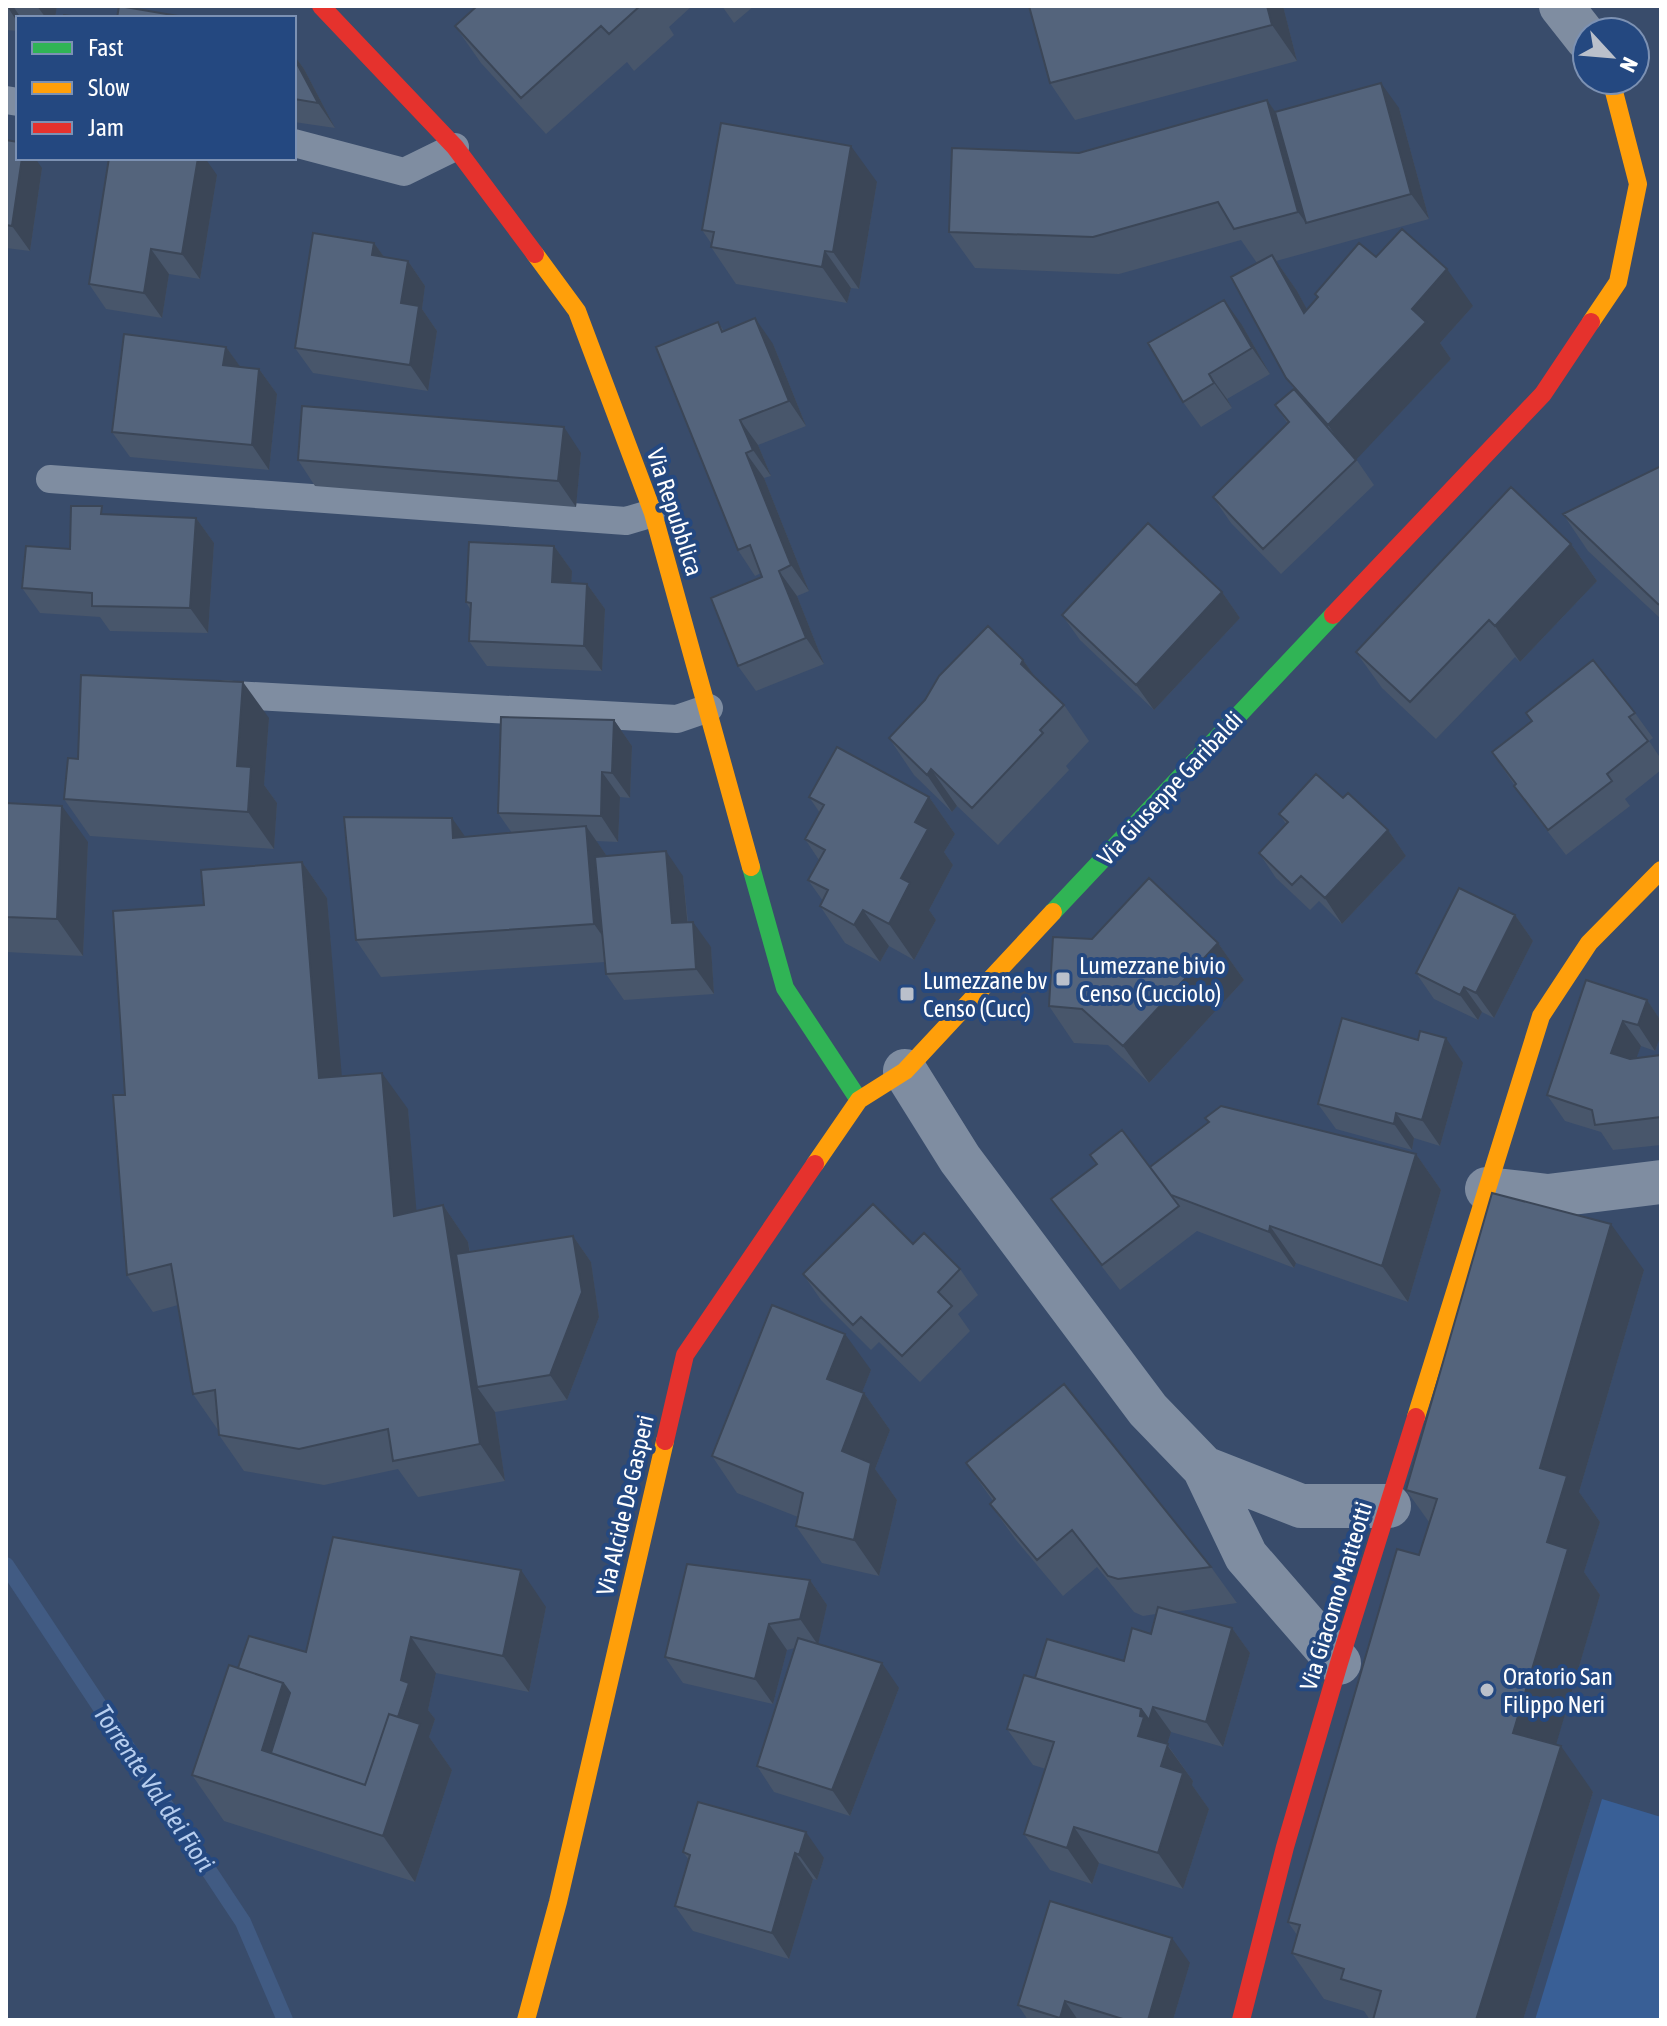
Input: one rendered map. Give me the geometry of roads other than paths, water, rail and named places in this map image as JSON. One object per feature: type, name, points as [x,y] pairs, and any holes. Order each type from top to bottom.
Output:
[{"type":"street","name":"Via Repubblica","points":[[321,6],[455,147],[577,311],[653,513],[785,988],[859,1100]]},
{"type":"street","name":"Via Giuseppe Garibaldi","points":[[905,1071],[1543,394],[1618,282],[1638,184],[1615,96]]},
{"type":"street","name":"Via Giacomo Matteotti","points":[[1241,2020],[1285,1847],[1339,1663],[1541,1016],[1589,943],[1661,870]]},
{"type":"street","name":"Via Alcide De Gasperi","points":[[526,2020],[565,1872],[685,1355],[859,1100],[905,1071]]},
{"type":"street","points":[[905,1071],[960,1159],[1138,1397],[1204,1468],[1246,1556],[1339,1663]]},
{"type":"street","points":[[1487,1189],[1548,1196],[1661,1182]]},
{"type":"street","points":[[1204,1468],[1301,1506],[1389,1506]]},
{"type":"lane","points":[[296,144],[404,172],[455,147]]},
{"type":"lane","points":[[50,479],[626,521],[653,513]]},
{"type":"lane","points":[[211,694],[677,719],[709,708]]},
{"type":"waterway","name":"Torrente Val dei Fiori","points":[[6,1565],[243,1922],[285,2020]]},
{"type":"place","name":"Lumezzane bivio Censo (Cucciolo)","points":[[1063,979]]},
{"type":"place","name":"Lumezzane bv Censo (Cucc)","points":[[907,994]]},
{"type":"place","name":"Oratorio San Filippo Neri","points":[[1487,1690]]}]
